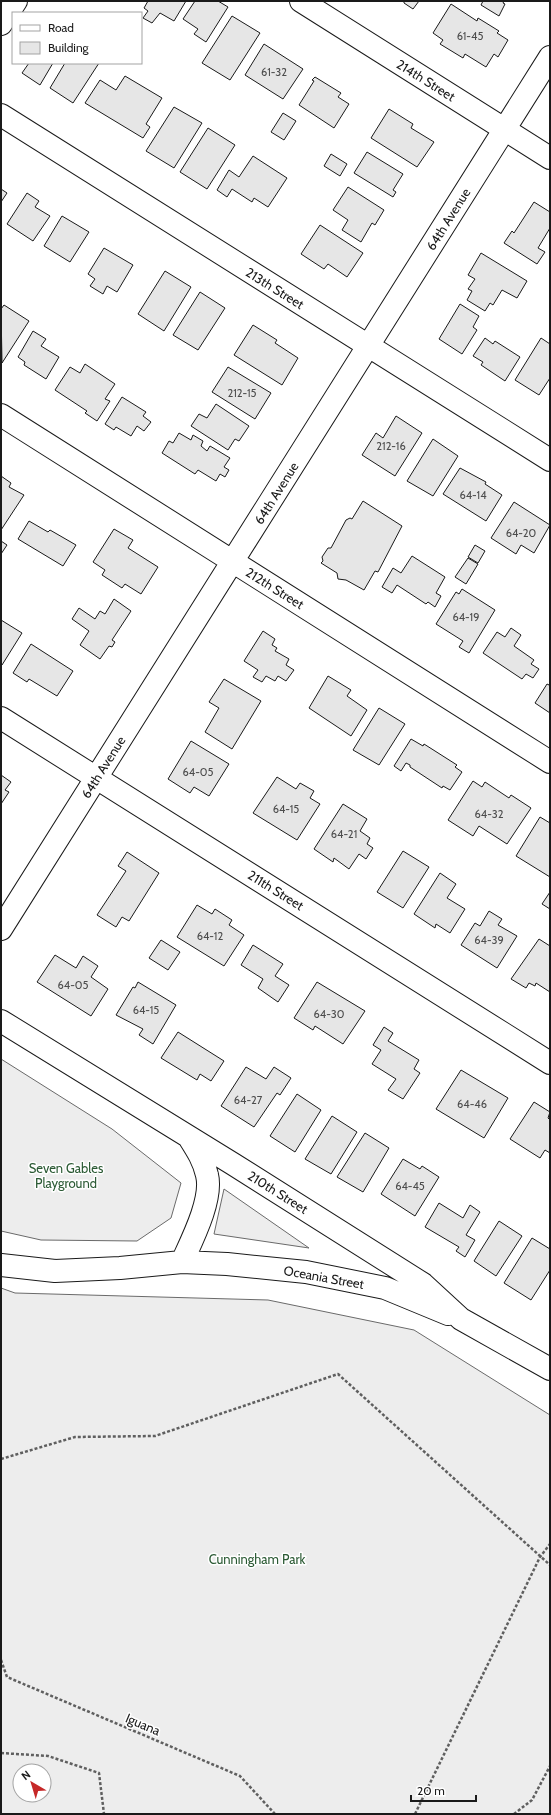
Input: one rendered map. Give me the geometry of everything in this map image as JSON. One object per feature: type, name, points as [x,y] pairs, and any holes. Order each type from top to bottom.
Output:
[{"type":"street","points":[[1,24],[16,1]]},
{"type":"street","name":"214th Street","points":[[302,1],[550,158]]},
{"type":"street","name":"64th Avenue","points":[[1,929],[550,57]]},
{"type":"street","name":"213th Street","points":[[1,115],[550,460]]},
{"type":"street","name":"212th Street","points":[[1,415],[550,762]]},
{"type":"street","name":"211th Street","points":[[1,718],[550,1063]]},
{"type":"street","name":"210th Street","points":[[1,1021],[233,1164],[423,1284],[461,1319],[550,1369]]},
{"type":"street","points":[[182,1262],[203,1213],[208,1176],[203,1161],[190,1138]]},
{"type":"street","name":"Oceania Street","points":[[1,1265],[55,1271],[120,1268],[182,1262],[227,1264],[306,1272],[385,1288],[461,1319]]},
{"type":"path","points":[[1,1458],[75,1437],[155,1436],[338,1374],[550,1565]]},
{"type":"path","points":[[416,1814],[540,1557],[550,1544]]},
{"type":"path","name":"Iguana","points":[[1,1660],[7,1677],[240,1776],[275,1814]]},
{"type":"path","points":[[1,1753],[48,1756],[99,1773],[104,1814]]},
{"type":"path","points":[[514,1814],[532,1800],[550,1766]]},
{"type":"shaded area","name":"Seven Gables Playground","points":[[1,1059],[112,1129],[181,1183],[171,1218],[137,1241],[41,1240],[1,1231]]},
{"type":"shaded area","points":[[224,1189],[309,1248],[214,1234]]},
{"type":"shaded area","name":"Cunningham Park","points":[[1,1288],[15,1293],[268,1300],[414,1330],[550,1415],[550,1814],[1,1814]]},
{"type":"building","points":[[148,1],[186,1],[174,21],[160,13],[152,23],[143,18],[148,11],[144,8]]},
{"type":"building","points":[[195,1],[218,1],[228,7],[206,42],[194,34],[198,29],[183,19]]},
{"type":"building","points":[[404,1],[419,1],[413,9],[404,3]]},
{"type":"building","points":[[483,1],[504,1],[503,3],[505,4],[499,16],[481,5]]},
{"type":"building","points":[[451,4],[477,21],[478,18],[499,31],[497,33],[508,40],[498,57],[494,54],[486,67],[465,54],[463,58],[440,44],[443,40],[433,33]]},
{"type":"building","points":[[232,16],[260,33],[230,80],[202,63]]},
{"type":"building","points":[[264,44],[303,69],[283,99],[245,75]]},
{"type":"building","points":[[28,64],[52,64],[40,85],[22,73]]},
{"type":"building","points":[[64,64],[98,64],[73,103],[50,88]]},
{"type":"building","points":[[125,76],[162,98],[146,124],[150,127],[143,138],[85,103],[100,80],[116,90]]},
{"type":"building","points":[[315,77],[341,93],[338,97],[349,104],[334,128],[299,105]]},
{"type":"building","points":[[174,107],[202,123],[174,168],[146,151]]},
{"type":"building","points":[[389,109],[413,124],[411,128],[434,142],[417,167],[371,138]]},
{"type":"building","points":[[283,113],[296,121],[284,140],[271,132]]},
{"type":"building","points":[[208,128],[235,145],[207,189],[180,172]]},
{"type":"building","points":[[367,152],[403,174],[393,190],[396,192],[393,197],[354,173]]},
{"type":"building","points":[[331,154],[347,164],[340,176],[324,166]]},
{"type":"building","points":[[253,156],[287,178],[268,207],[254,198],[252,202],[232,189],[227,197],[217,190],[229,170],[239,177]]},
{"type":"building","points":[[348,187],[384,210],[375,225],[372,223],[361,242],[342,230],[348,220],[333,210]]},
{"type":"building","points":[[1,189],[7,193],[1,202]]},
{"type":"building","points":[[27,193],[39,201],[35,207],[50,216],[33,241],[7,224]]},
{"type":"building","points":[[534,202],[550,212],[550,228],[538,248],[545,252],[537,264],[504,243],[512,231],[514,233]]},
{"type":"building","points":[[62,216],[89,232],[70,262],[44,246]]},
{"type":"building","points":[[320,225],[363,253],[347,277],[328,264],[324,269],[301,254]]},
{"type":"building","points":[[104,248],[133,265],[117,292],[107,286],[103,294],[90,286],[95,279],[88,274]]},
{"type":"building","points":[[481,253],[527,281],[517,298],[502,290],[493,305],[490,303],[485,311],[467,300],[472,291],[468,289],[475,279],[468,275]]},
{"type":"building","points":[[165,271],[191,287],[164,331],[138,314]]},
{"type":"building","points":[[200,292],[225,308],[198,350],[173,335]]},
{"type":"building","points":[[460,304],[479,316],[473,327],[477,330],[462,354],[439,339]]},
{"type":"building","points":[[4,305],[29,321],[2,363],[1,309]]},
{"type":"building","points":[[253,325],[277,340],[275,343],[298,358],[282,385],[234,355]]},
{"type":"building","points":[[33,331],[46,339],[41,346],[59,357],[46,379],[24,365],[25,362],[18,357]]},
{"type":"building","points":[[485,338],[493,344],[495,341],[520,357],[505,381],[481,365],[483,362],[473,356]]},
{"type":"building","points":[[541,338],[550,344],[550,378],[539,395],[515,380]]},
{"type":"building","points":[[85,364],[115,384],[105,399],[110,401],[97,421],[85,413],[87,411],[55,390],[70,367],[80,373]]},
{"type":"building","points":[[228,367],[271,393],[255,419],[212,392]]},
{"type":"building","points":[[122,397],[146,412],[143,416],[151,422],[144,431],[137,426],[131,436],[116,427],[114,430],[105,424]]},
{"type":"building","points":[[216,404],[249,426],[239,441],[235,439],[228,450],[191,426],[199,414],[207,418]]},
{"type":"building","points":[[396,416],[422,433],[395,476],[362,455],[376,433],[383,438]]},
{"type":"building","points":[[179,433],[191,440],[193,435],[203,441],[201,446],[207,451],[210,446],[230,458],[224,467],[229,470],[225,477],[220,474],[216,481],[198,470],[195,474],[162,453],[169,441],[173,443]]},
{"type":"building","points":[[433,439],[458,456],[433,496],[407,481]]},
{"type":"building","points":[[460,468],[486,482],[485,484],[502,495],[486,521],[443,494]]},
{"type":"building","points":[[1,476],[11,483],[9,487],[24,495],[1,530]]},
{"type":"building","points":[[363,501],[402,526],[378,572],[375,571],[364,590],[346,580],[338,579],[337,573],[321,563],[323,561],[322,557],[328,548],[331,548],[346,520],[350,518],[352,519]]},
{"type":"building","points":[[514,502],[550,525],[534,553],[521,545],[516,554],[491,538]]},
{"type":"building","points":[[29,521],[48,532],[50,530],[76,545],[63,566],[18,539]]},
{"type":"building","points":[[114,529],[133,540],[128,548],[158,567],[141,594],[125,584],[122,588],[102,575],[105,570],[93,562]]},
{"type":"building","points":[[1,541],[7,545],[1,554]]},
{"type":"building","points":[[475,545],[485,551],[478,563],[468,557]]},
{"type":"building","points":[[412,556],[445,577],[436,593],[441,596],[435,607],[428,602],[426,604],[397,585],[392,593],[382,587],[393,568],[401,573]]},
{"type":"building","points":[[468,558],[478,564],[466,584],[455,577]]},
{"type":"building","points":[[462,589],[495,610],[469,653],[459,647],[463,641],[436,624],[456,592],[459,594]]},
{"type":"building","points":[[114,599],[131,611],[112,640],[115,642],[112,647],[109,646],[100,659],[80,645],[89,631],[72,619],[79,608],[95,619],[100,611],[105,614]]},
{"type":"building","points":[[1,620],[22,633],[2,665],[1,664]]},
{"type":"building","points":[[511,628],[521,635],[514,646],[534,660],[531,664],[539,669],[533,678],[526,674],[522,679],[483,653],[497,632],[505,637]]},
{"type":"building","points":[[263,631],[275,639],[272,645],[277,648],[275,651],[289,659],[286,665],[294,670],[286,681],[278,676],[275,681],[266,676],[262,682],[253,677],[258,670],[244,661]]},
{"type":"building","points":[[31,644],[73,671],[57,696],[29,679],[27,682],[13,673]]},
{"type":"building","points":[[328,676],[351,690],[347,696],[367,710],[351,736],[309,708]]},
{"type":"building","points":[[224,679],[261,701],[232,749],[205,732],[219,708],[209,702]]},
{"type":"building","points":[[550,683],[550,713],[535,703],[547,684],[549,685]]},
{"type":"building","points":[[379,708],[405,724],[379,765],[353,750]]},
{"type":"building","points":[[411,739],[423,746],[424,744],[457,765],[455,767],[462,772],[450,790],[443,786],[442,788],[406,763],[401,771],[394,766]]},
{"type":"building","points":[[191,741],[229,764],[209,796],[194,787],[190,793],[168,779]]},
{"type":"building","points":[[1,775],[11,782],[5,790],[9,792],[1,804]]},
{"type":"building","points":[[277,777],[296,789],[300,783],[314,791],[310,798],[320,804],[297,840],[253,813]]},
{"type":"building","points":[[473,781],[482,787],[485,782],[509,798],[511,795],[531,808],[507,844],[479,826],[473,836],[448,820]]},
{"type":"building","points":[[343,804],[367,819],[360,831],[370,838],[367,844],[373,848],[366,859],[359,854],[349,869],[334,858],[333,862],[314,849]]},
{"type":"building","points":[[540,817],[550,823],[550,877],[516,856]]},
{"type":"building","points":[[403,851],[429,867],[403,908],[377,892]]},
{"type":"building","points":[[127,852],[159,873],[129,921],[122,917],[116,927],[97,915],[126,871],[118,866]]},
{"type":"building","points":[[440,873],[456,884],[447,898],[465,909],[450,933],[436,924],[435,928],[414,914]]},
{"type":"building","points":[[550,892],[550,909],[542,904]]},
{"type":"building","points":[[197,905],[212,914],[215,909],[232,920],[229,925],[244,935],[224,966],[177,937]]},
{"type":"building","points":[[489,911],[502,919],[498,925],[517,936],[497,968],[461,945],[475,923],[480,926]]},
{"type":"building","points":[[539,939],[550,946],[550,992],[536,983],[535,986],[529,983],[526,988],[511,979]]},
{"type":"building","points":[[161,940],[180,952],[168,970],[149,958]]},
{"type":"building","points":[[253,945],[283,964],[275,976],[289,985],[278,1002],[258,988],[263,979],[241,965]]},
{"type":"building","points":[[55,955],[76,968],[83,956],[98,966],[91,977],[108,989],[91,1016],[37,982]]},
{"type":"building","points":[[138,982],[176,1005],[153,1044],[139,1035],[143,1029],[116,1015],[133,987],[135,988]]},
{"type":"building","points":[[317,982],[365,1011],[343,1044],[315,1026],[313,1030],[294,1018]]},
{"type":"building","points":[[384,1027],[393,1033],[388,1041],[419,1060],[414,1069],[420,1073],[403,1099],[388,1090],[396,1079],[372,1064],[381,1050],[373,1045]]},
{"type":"building","points":[[178,1032],[224,1061],[211,1081],[200,1074],[197,1080],[161,1058]]},
{"type":"building","points":[[246,1067],[266,1079],[274,1067],[291,1078],[280,1095],[277,1093],[254,1127],[221,1106]]},
{"type":"building","points":[[461,1070],[508,1098],[484,1138],[436,1109]]},
{"type":"building","points":[[297,1094],[321,1110],[295,1152],[270,1136]]},
{"type":"building","points":[[534,1102],[550,1112],[548,1118],[550,1120],[550,1153],[545,1150],[540,1158],[510,1139]]},
{"type":"building","points":[[332,1116],[357,1132],[331,1174],[305,1159]]},
{"type":"building","points":[[365,1133],[389,1148],[363,1192],[337,1177]]},
{"type":"building","points":[[403,1159],[420,1169],[422,1166],[439,1177],[415,1216],[381,1194]]},
{"type":"building","points":[[439,1203],[463,1218],[470,1205],[480,1212],[466,1235],[475,1240],[465,1257],[456,1251],[459,1247],[425,1227]]},
{"type":"building","points":[[499,1221],[522,1236],[496,1276],[474,1261]]},
{"type":"building","points":[[532,1238],[550,1249],[550,1270],[531,1300],[504,1283]]}]
